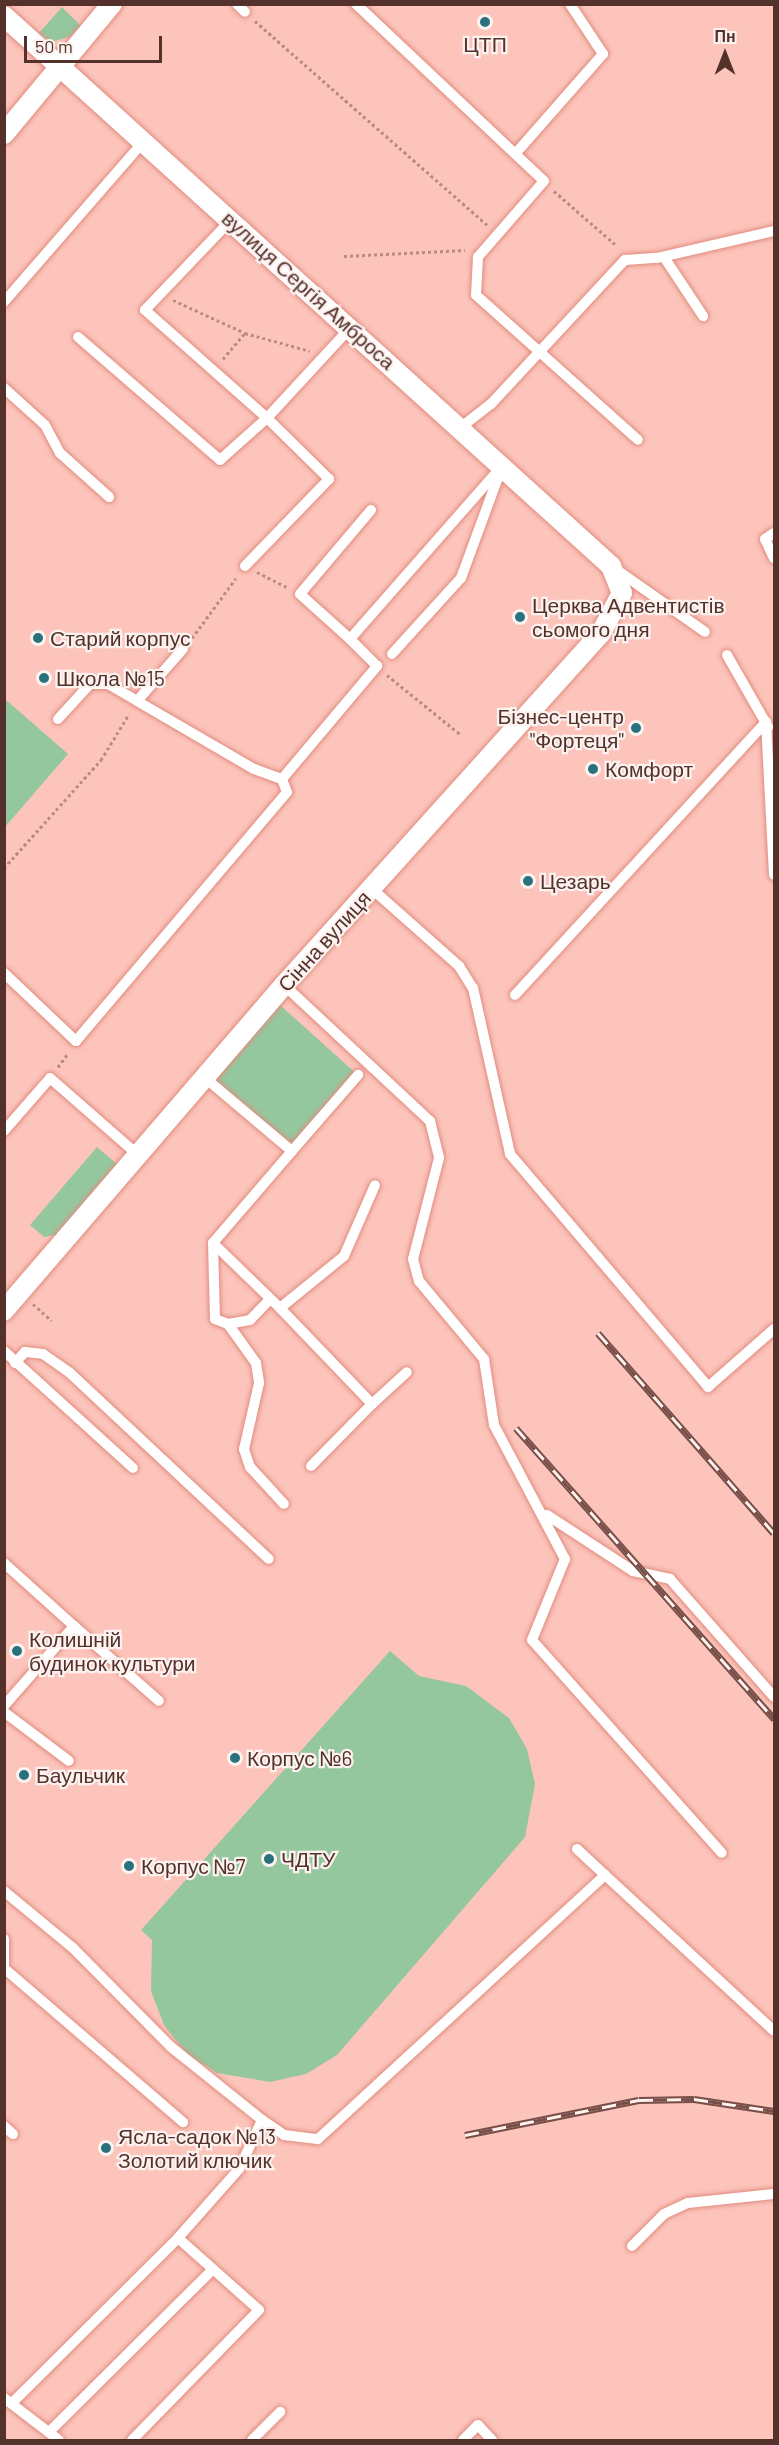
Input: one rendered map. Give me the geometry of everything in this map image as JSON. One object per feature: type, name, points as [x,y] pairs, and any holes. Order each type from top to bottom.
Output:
[{"type":"street","points":[[4,134],[112,4]]},
{"type":"street","name":"вулиця Сергія Амброса","points":[[4,16],[611,566]]},
{"type":"street","name":"Сінна вулиця","points":[[4,1311],[284,985],[601,633],[621,600],[611,566]]},
{"type":"lane","points":[[356,4],[544,181],[497,234],[474,269],[476,295],[537,353],[638,440]]},
{"type":"lane","points":[[516,153],[603,54],[570,4]]},
{"type":"lane","points":[[4,302],[144,141]]},
{"type":"lane","points":[[231,220],[145,310],[214,369],[329,479],[245,566]]},
{"type":"lane","points":[[460,428],[537,353],[625,260],[664,257],[774,231]]},
{"type":"lane","points":[[664,257],[703,316]]},
{"type":"lane","points":[[78,337],[220,460],[267,418],[350,328]]},
{"type":"lane","points":[[4,388],[45,425],[60,453],[109,497]]},
{"type":"lane","points":[[350,639],[502,466]]},
{"type":"lane","points":[[392,654],[461,578],[502,466]]},
{"type":"lane","points":[[282,779],[377,666],[300,594],[371,510]]},
{"type":"lane","points":[[774,533],[765,539],[774,558]]},
{"type":"lane","points":[[611,566],[705,632]]},
{"type":"lane","points":[[137,701],[183,649]]},
{"type":"lane","points":[[727,655],[766,722],[774,751]]},
{"type":"lane","points":[[4,973],[76,1041],[287,792],[282,779],[254,769],[108,684],[90,684],[58,719]]},
{"type":"lane","points":[[766,722],[774,874]]},
{"type":"lane","points":[[515,995],[766,722]]},
{"type":"lane","points":[[371,888],[459,966],[473,988],[510,1154],[708,1386],[774,1329]]},
{"type":"lane","points":[[284,985],[430,1121],[439,1158],[413,1259],[419,1281],[484,1359],[494,1425],[546,1515],[565,1559],[532,1640],[722,1853]]},
{"type":"lane","points":[[270,1299],[250,1320],[228,1324],[215,1319],[211,1305],[213,1243],[358,1075]]},
{"type":"lane","points":[[204,1077],[292,1150]]},
{"type":"lane","points":[[4,1131],[50,1078],[138,1155]]},
{"type":"lane","points":[[280,1308],[344,1256],[375,1185]]},
{"type":"lane","points":[[213,1243],[280,1308],[372,1404]]},
{"type":"lane","points":[[228,1324],[256,1363],[259,1383],[244,1449],[250,1467],[284,1504]]},
{"type":"lane","points":[[4,1351],[133,1468]]},
{"type":"lane","points":[[15,1363],[25,1352],[43,1353],[70,1373],[269,1559]]},
{"type":"lane","points":[[311,1466],[407,1372]]},
{"type":"lane","points":[[546,1515],[633,1571],[670,1579],[774,1697]]},
{"type":"lane","points":[[4,1563],[159,1701]]},
{"type":"lane","points":[[4,1706],[74,1626]]},
{"type":"lane","points":[[4,1712],[69,1761]]},
{"type":"lane","points":[[577,1849],[774,2031]]},
{"type":"lane","points":[[4,1891],[73,1948],[171,2047],[262,2120],[290,2137],[318,2139],[605,1875]]},
{"type":"lane","points":[[4,1939],[5,1969],[183,2122]]},
{"type":"lane","points":[[59,2440],[8,2400],[178,2238],[239,2169],[262,2120]]},
{"type":"lane","points":[[4,2126],[13,2134]]},
{"type":"lane","points":[[632,2246],[664,2214],[688,2203],[774,2194]]},
{"type":"lane","points":[[132,2440],[259,2310],[178,2238]]},
{"type":"lane","points":[[49,2433],[213,2269]]},
{"type":"lane","points":[[252,2440],[280,2412]]},
{"type":"lane","points":[[463,2440],[478,2425],[492,2440]]},
{"type":"path","points":[[241,8],[497,234]]},
{"type":"path","points":[[544,181],[616,245]]},
{"type":"path","points":[[344,256],[489,245]]},
{"type":"path","points":[[159,294],[245,333],[323,355]]},
{"type":"path","points":[[214,369],[245,333]]},
{"type":"path","points":[[183,649],[245,566],[300,594]]},
{"type":"path","points":[[377,666],[461,735]]},
{"type":"path","points":[[4,868],[101,760],[137,701]]},
{"type":"path","points":[[50,1078],[76,1041]]},
{"type":"path","points":[[20,1292],[52,1321]]},
{"type":"green space","points":[[62,7],[81,26],[69,37],[51,42],[39,33]]},
{"type":"green space","points":[[5,699],[68,754],[5,827]]},
{"type":"green space","points":[[280,1005],[358,1075],[289,1152],[211,1082]]},
{"type":"green space","points":[[97,1147],[118,1165],[56,1235],[44,1237],[30,1225]]},
{"type":"green space","points":[[390,1651],[419,1676],[466,1686],[509,1718],[527,1749],[535,1784],[525,1837],[337,2055],[306,2074],[270,2082],[217,2073],[186,2053],[164,2025],[151,1991],[152,1940],[141,1930]]},
{"type":"railway","points":[[598,1333],[774,1533]]},
{"type":"railway","points":[[516,1428],[774,1719]]},
{"type":"railway","points":[[465,2135],[639,2100],[694,2099],[774,2111]]},
{"type":"place","name":"ЦТП","points":[[485,22]]},
{"type":"place","name":"Церква Адвентистів сьомого дня","points":[[520,617]]},
{"type":"place","name":"Старий корпус","points":[[38,638]]},
{"type":"place","name":"Школа №15","points":[[44,678]]},
{"type":"place","name":"Бізнес-центр \"Фортеця\"","points":[[636,728]]},
{"type":"place","name":"Комфорт","points":[[593,769]]},
{"type":"place","name":"Цезарь","points":[[528,881]]},
{"type":"place","name":"Колишній будинок культури","points":[[17,1651]]},
{"type":"place","name":"Корпус №6","points":[[235,1758]]},
{"type":"place","name":"Баульчик","points":[[24,1775]]},
{"type":"place","name":"ЧДТУ","points":[[269,1859]]},
{"type":"place","name":"Корпус №7","points":[[129,1866]]},
{"type":"place","name":"Ясла-садок №13 Золотий ключик","points":[[106,2148]]}]
